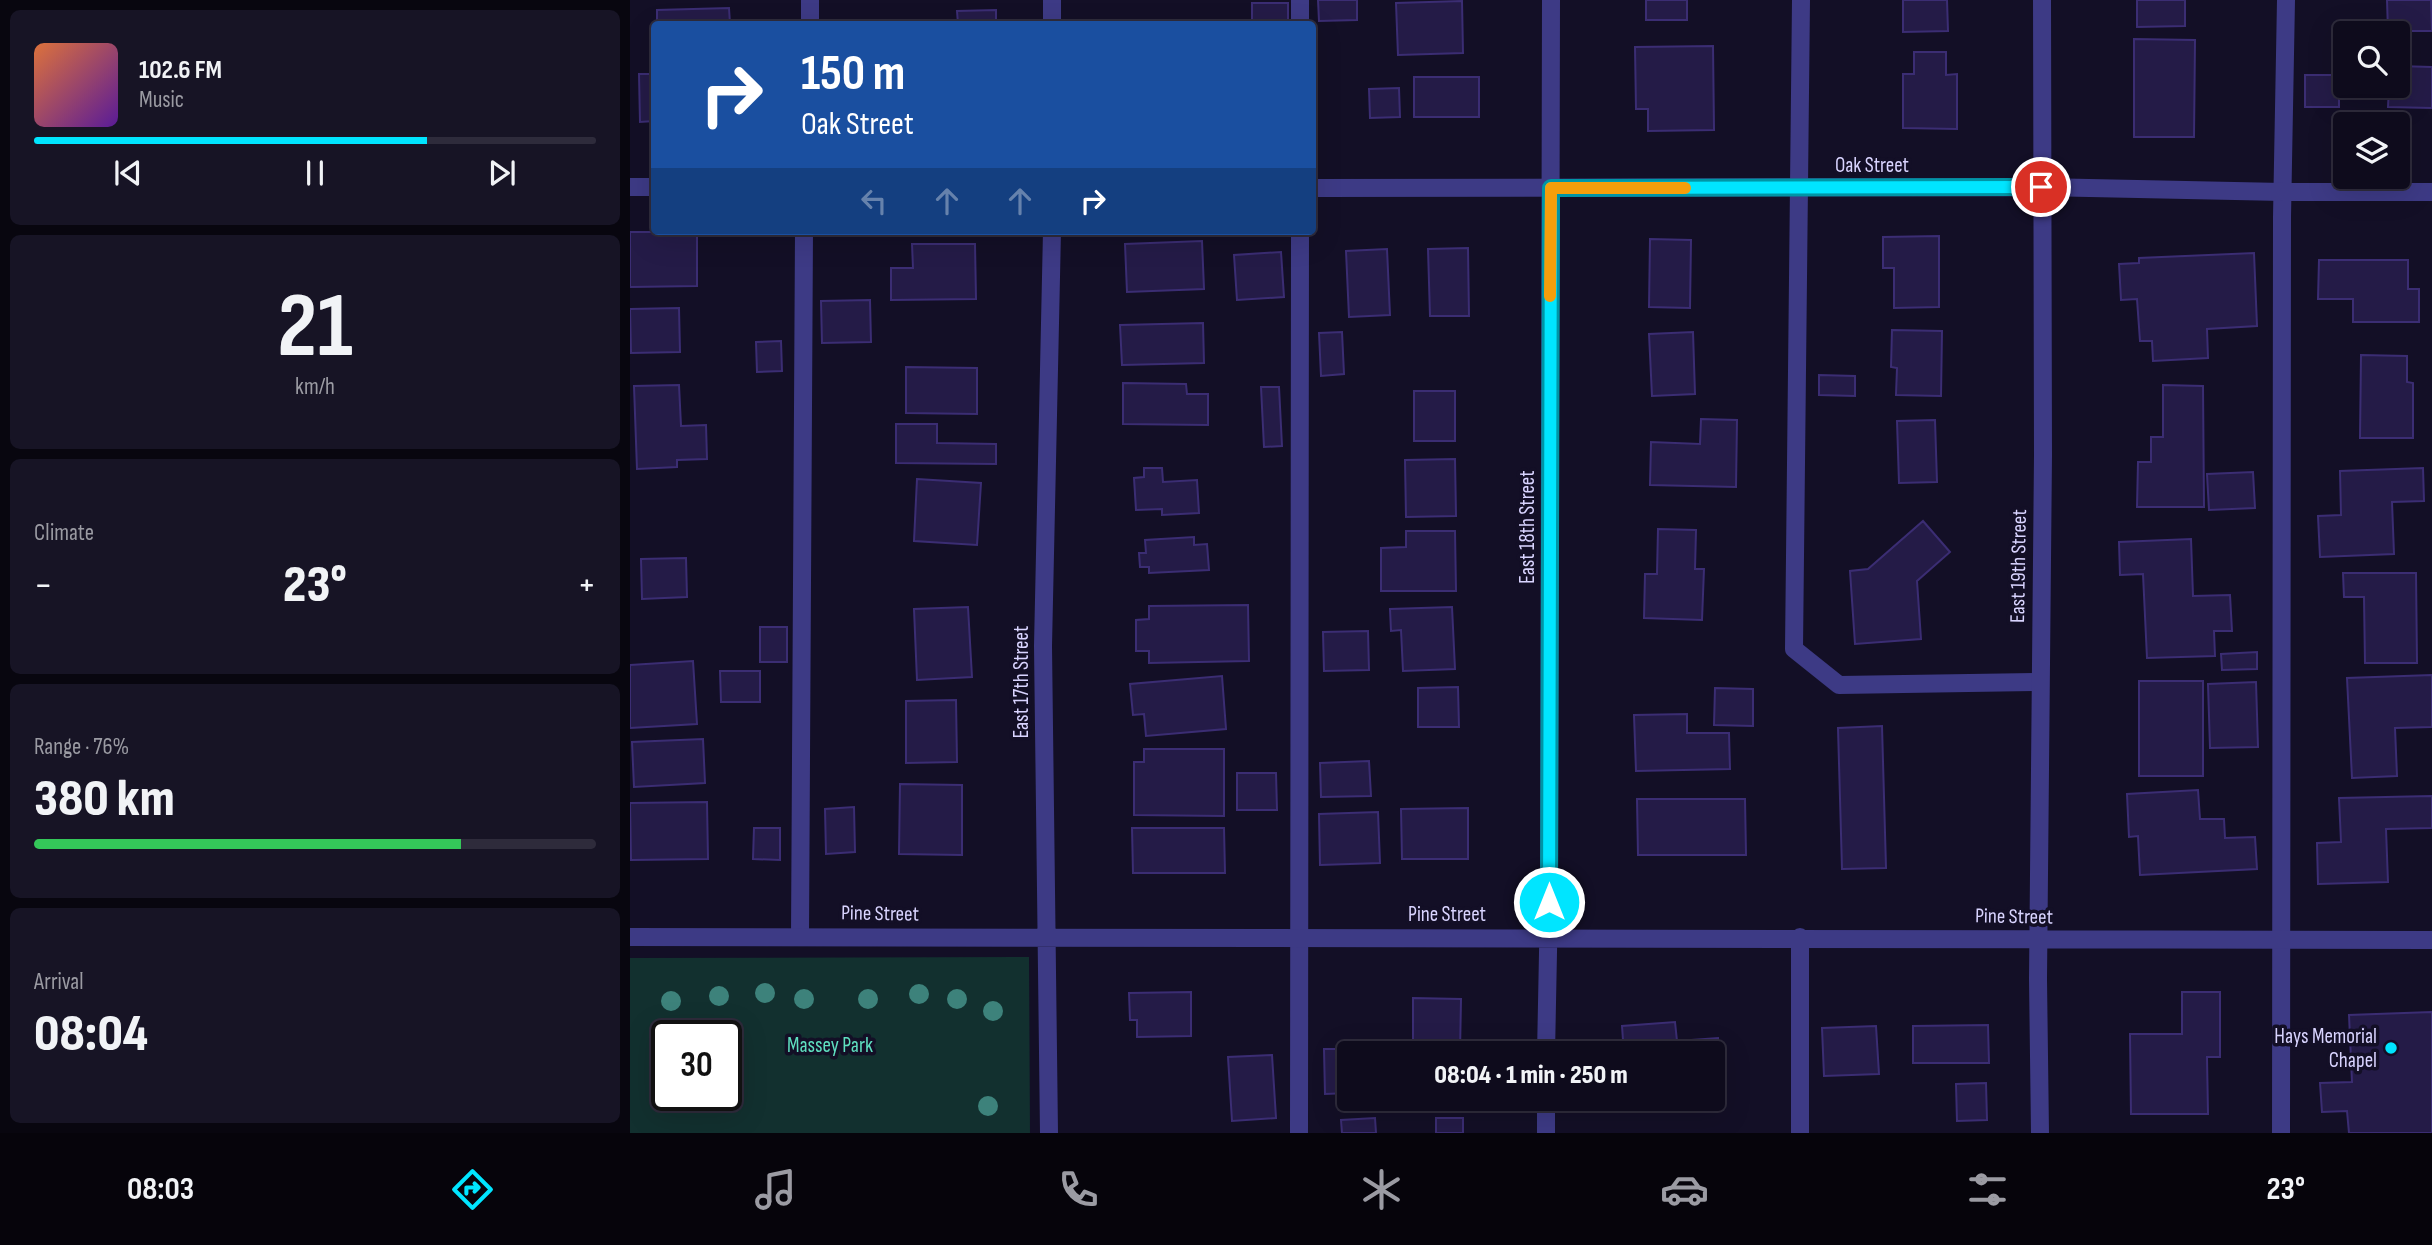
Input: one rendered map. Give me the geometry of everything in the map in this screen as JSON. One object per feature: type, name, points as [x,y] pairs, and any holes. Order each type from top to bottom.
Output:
[{"type":"street","points":[[810,0],[810,21]]},
{"type":"street","points":[[1052,0],[1052,21]]},
{"type":"street","points":[[1300,0],[1300,21]]},
{"type":"street","name":"East 18th Street","points":[[1546,1041],[1551,0]]},
{"type":"street","points":[[1801,0],[1794,649],[1839,685],[2040,682]]},
{"type":"street","name":"East 19th Street","points":[[2040,1133],[2042,0]]},
{"type":"street","points":[[2281,1133],[2283,192],[2286,0]]},
{"type":"street","points":[[630,187],[651,187]]},
{"type":"street","name":"Oak Street","points":[[1316,188],[2041,187],[2432,192]]},
{"type":"street","points":[[800,935],[804,235]]},
{"type":"street","name":"East 17th Street","points":[[1049,1133],[1043,646],[1052,235]]},
{"type":"street","points":[[1299,1133],[1297,937],[1300,235]]},
{"type":"street","name":"Pine Street","points":[[630,937],[800,935],[1047,939],[1800,937],[2432,940]]},
{"type":"street","points":[[1800,937],[1800,1133]]},
{"type":"street","points":[[1546,1111],[1546,1133]]},
{"type":"green space","name":"Massey Park","points":[[1029,957],[1030,1133],[630,1133],[630,958]]},
{"type":"building","points":[[1318,0],[1357,0],[1357,20],[1319,21]]},
{"type":"building","points":[[1646,0],[1687,0],[1687,20],[1646,20]]},
{"type":"building","points":[[1903,0],[1947,0],[1948,31],[1903,32]]},
{"type":"building","points":[[2137,0],[2185,0],[2185,26],[2137,27]]},
{"type":"building","points":[[2387,0],[2431,0],[2432,31],[2410,31],[2410,21],[2388,21]]},
{"type":"building","points":[[1462,1],[1463,53],[1398,55],[1396,3]]},
{"type":"building","points":[[1252,3],[1288,3],[1288,21],[1252,21]]},
{"type":"building","points":[[729,8],[730,21],[657,21],[657,10]]},
{"type":"building","points":[[996,10],[996,21],[958,21],[957,11]]},
{"type":"building","points":[[2134,39],[2195,40],[2194,137],[2134,137]]},
{"type":"building","points":[[1713,46],[1714,130],[1648,131],[1648,109],[1636,109],[1635,47]]},
{"type":"building","points":[[1914,52],[1946,52],[1946,75],[1957,74],[1957,129],[1903,128],[1903,74],[1914,74]]},
{"type":"building","points":[[2410,66],[2432,67],[2432,108],[2388,107],[2388,98],[2410,98]]},
{"type":"building","points":[[639,74],[651,74],[651,121],[640,122]]},
{"type":"building","points":[[2305,75],[2333,75],[2333,98],[2339,98],[2339,107],[2305,107]]},
{"type":"building","points":[[1414,77],[1479,77],[1479,117],[1414,117]]},
{"type":"building","points":[[1399,88],[1400,117],[1370,118],[1369,89]]},
{"type":"building","points":[[630,232],[697,235],[697,286],[630,287]]},
{"type":"building","points":[[1939,236],[1939,307],[1894,308],[1894,268],[1883,268],[1883,237]]},
{"type":"building","points":[[1650,239],[1691,240],[1690,308],[1649,307]]},
{"type":"building","points":[[1202,241],[1204,289],[1127,292],[1125,244]]},
{"type":"building","points":[[912,244],[975,244],[976,299],[891,300],[891,268],[913,268]]},
{"type":"building","points":[[1468,248],[1469,316],[1430,316],[1428,249]]},
{"type":"building","points":[[1387,249],[1390,315],[1349,317],[1346,251]]},
{"type":"building","points":[[1281,252],[1284,297],[1237,300],[1234,255]]},
{"type":"building","points":[[2254,253],[2257,326],[2207,329],[2208,358],[2153,361],[2152,341],[2140,341],[2137,299],[2121,300],[2119,264],[2139,263],[2139,258]]},
{"type":"building","points":[[2319,260],[2408,260],[2408,289],[2419,289],[2419,322],[2353,322],[2353,299],[2318,299]]},
{"type":"building","points":[[870,300],[871,342],[822,343],[821,301]]},
{"type":"building","points":[[679,308],[680,352],[631,353],[630,309]]},
{"type":"building","points":[[1203,323],[1204,363],[1122,365],[1120,325]]},
{"type":"building","points":[[1892,330],[1942,331],[1941,396],[1896,395],[1897,368],[1891,367]]},
{"type":"building","points":[[1342,332],[1344,374],[1321,376],[1319,333]]},
{"type":"building","points":[[1693,332],[1695,394],[1652,396],[1649,334]]},
{"type":"building","points":[[781,341],[782,371],[757,372],[756,342]]},
{"type":"building","points":[[2361,355],[2407,356],[2407,382],[2413,383],[2413,438],[2360,438]]},
{"type":"building","points":[[906,367],[977,368],[977,414],[906,413]]},
{"type":"building","points":[[1819,375],[1855,376],[1855,396],[1819,395]]},
{"type":"building","points":[[1123,383],[1186,384],[1187,394],[1208,394],[1208,425],[1123,424]]},
{"type":"building","points":[[679,385],[681,426],[706,425],[707,459],[677,460],[677,467],[637,469],[634,386]]},
{"type":"building","points":[[2163,385],[2203,386],[2204,507],[2137,507],[2138,462],[2151,462],[2151,437],[2163,437]]},
{"type":"building","points":[[1261,387],[1279,387],[1282,446],[1264,447]]},
{"type":"building","points":[[1414,391],[1455,391],[1455,441],[1414,441]]},
{"type":"building","points":[[1701,419],[1737,420],[1736,487],[1650,485],[1651,442],[1700,444]]},
{"type":"building","points":[[1935,420],[1937,482],[1899,483],[1897,421]]},
{"type":"building","points":[[896,424],[937,424],[937,443],[996,444],[996,464],[896,463]]},
{"type":"building","points":[[1455,459],[1456,516],[1406,517],[1405,460]]},
{"type":"building","points":[[1144,468],[1162,468],[1163,482],[1197,480],[1199,513],[1162,515],[1162,509],[1136,510],[1134,478],[1144,477]]},
{"type":"building","points":[[2423,468],[2424,501],[2392,502],[2394,554],[2320,557],[2318,516],[2341,515],[2340,471]]},
{"type":"building","points":[[2253,472],[2255,508],[2209,510],[2207,474]]},
{"type":"building","points":[[917,479],[981,483],[977,545],[914,541]]},
{"type":"building","points":[[1923,521],[1950,552],[1917,581],[1921,639],[1855,644],[1850,571],[1868,569]]},
{"type":"building","points":[[1658,529],[1696,530],[1695,569],[1704,569],[1702,620],[1644,618],[1645,574],[1657,574]]},
{"type":"building","points":[[1406,531],[1455,531],[1456,591],[1381,591],[1381,548],[1406,547]]},
{"type":"building","points":[[1194,537],[1194,545],[1207,544],[1209,570],[1149,573],[1149,567],[1140,567],[1139,553],[1146,553],[1145,540]]},
{"type":"building","points":[[2191,539],[2193,596],[2230,595],[2232,631],[2214,631],[2215,656],[2147,658],[2143,574],[2120,575],[2119,542]]},
{"type":"building","points":[[686,558],[687,597],[642,599],[641,559]]},
{"type":"building","points":[[2343,573],[2416,573],[2417,663],[2365,663],[2364,597],[2344,597]]},
{"type":"building","points":[[1248,605],[1249,661],[1149,663],[1149,651],[1136,651],[1136,620],[1149,619],[1149,606]]},
{"type":"building","points":[[968,607],[972,677],[917,680],[914,609]]},
{"type":"building","points":[[1452,607],[1455,669],[1403,671],[1401,630],[1391,631],[1390,609]]},
{"type":"building","points":[[760,627],[787,627],[787,662],[760,662]]},
{"type":"building","points":[[1368,631],[1369,670],[1324,671],[1323,632]]},
{"type":"building","points":[[2257,652],[2257,669],[2222,670],[2221,654]]},
{"type":"building","points":[[693,661],[697,724],[630,728],[630,665]]},
{"type":"building","points":[[720,671],[760,671],[760,702],[721,702]]},
{"type":"building","points":[[2432,675],[2432,727],[2395,728],[2397,776],[2352,778],[2347,678]]},
{"type":"building","points":[[1222,676],[1226,729],[1146,736],[1144,714],[1133,715],[1130,684]]},
{"type":"building","points":[[2139,681],[2203,681],[2203,776],[2139,776]]},
{"type":"building","points":[[2256,682],[2258,747],[2210,748],[2208,684]]},
{"type":"building","points":[[1458,687],[1459,727],[1418,727],[1418,688]]},
{"type":"building","points":[[1715,688],[1753,689],[1753,726],[1714,725]]},
{"type":"building","points":[[956,700],[957,762],[906,763],[906,701]]},
{"type":"building","points":[[1687,714],[1687,733],[1729,733],[1730,769],[1636,771],[1634,715]]},
{"type":"building","points":[[1882,726],[1886,868],[1842,869],[1838,728]]},
{"type":"building","points":[[703,739],[705,783],[634,787],[632,742]]},
{"type":"building","points":[[1144,749],[1224,749],[1224,816],[1134,815],[1134,762],[1144,762]]},
{"type":"building","points":[[1369,761],[1371,796],[1321,797],[1320,763]]},
{"type":"building","points":[[1237,773],[1276,773],[1277,810],[1237,810]]},
{"type":"building","points":[[900,784],[962,785],[962,855],[899,854]]},
{"type":"building","points":[[2198,790],[2200,819],[2224,819],[2225,838],[2255,837],[2257,869],[2140,875],[2138,836],[2129,837],[2127,794]]},
{"type":"building","points":[[2432,796],[2432,828],[2386,829],[2388,882],[2318,884],[2317,843],[2341,842],[2339,798]]},
{"type":"building","points":[[1637,799],[1745,799],[1746,855],[1638,855]]},
{"type":"building","points":[[707,802],[708,859],[631,860],[630,803]]},
{"type":"building","points":[[854,807],[855,852],[826,854],[825,809]]},
{"type":"building","points":[[1468,808],[1468,859],[1402,859],[1401,809]]},
{"type":"building","points":[[1378,812],[1380,863],[1320,865],[1319,814]]},
{"type":"building","points":[[754,828],[780,828],[780,860],[753,859]]},
{"type":"building","points":[[1132,828],[1224,828],[1225,873],[1133,873]]},
{"type":"building","points":[[1191,992],[1191,1036],[1137,1037],[1137,1020],[1130,1020],[1129,993]]},
{"type":"building","points":[[2182,992],[2220,992],[2220,1057],[2207,1057],[2208,1114],[2131,1114],[2130,1034],[2182,1034]]},
{"type":"building","points":[[1413,998],[1461,999],[1460,1041],[1413,1041]]},
{"type":"building","name":"Hays Memorial Chapel","points":[[2432,1012],[2432,1133],[2349,1133],[2347,1111],[2322,1112],[2320,1083],[2352,1082],[2349,1015]]},
{"type":"building","points":[[1675,1022],[1677,1041],[1623,1041],[1622,1026]]},
{"type":"building","points":[[1988,1025],[1989,1063],[1913,1063],[1913,1026]]},
{"type":"building","points":[[1876,1026],[1879,1074],[1824,1076],[1822,1028]]},
{"type":"building","points":[[1718,1038],[1718,1041],[1677,1041]]},
{"type":"building","points":[[1324,1049],[1337,1049],[1337,1094],[1325,1094]]},
{"type":"building","points":[[1272,1055],[1276,1118],[1232,1121],[1228,1057]]},
{"type":"building","points":[[1986,1083],[1987,1120],[1957,1121],[1956,1084]]},
{"type":"building","points":[[1375,1118],[1376,1133],[1342,1133],[1341,1120]]},
{"type":"building","points":[[1436,1118],[1463,1118],[1463,1133],[1436,1133]]},
{"type":"slow traffic","points":[[1550,296],[1551,188],[1685,188]]},
{"type":"place","name":"Hays Memorial Chapel","points":[[2391,1048]]},
{"type":"route","points":[[1549,902],[1551,188],[2041,187]]}]
